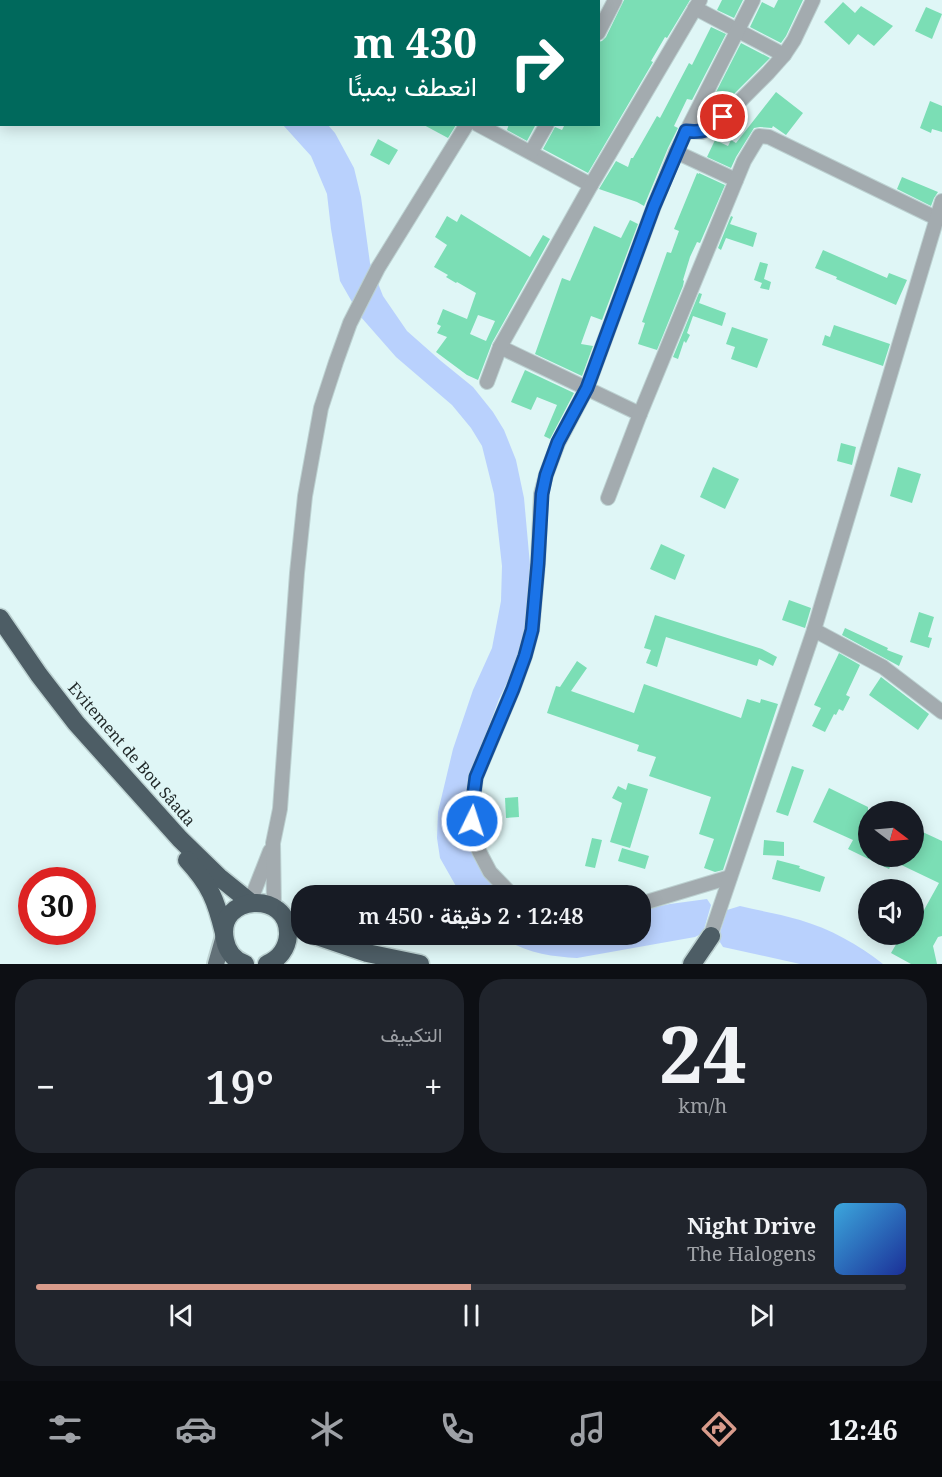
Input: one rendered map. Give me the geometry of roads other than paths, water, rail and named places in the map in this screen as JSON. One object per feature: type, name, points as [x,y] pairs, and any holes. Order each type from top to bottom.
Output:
[{"type":"highway","name":"Evitement de Bou Sâada","points":[[0,618],[39,675],[76,723],[180,839],[219,877],[250,902]]},
{"type":"highway","name":"Evitement de Bou Sâada","points":[[0,639],[63,726],[198,873],[211,892],[219,913],[226,946],[231,955],[245,964]]},
{"type":"highway","points":[[224,935],[225,925],[232,912],[250,902],[262,902],[274,907],[291,925]]},
{"type":"highway","points":[[272,964],[285,947],[291,932]]},
{"type":"highway","points":[[692,964],[711,936]]},
{"type":"highway","points":[[711,936],[711,964]]},
{"type":"highway","points":[[343,945],[367,953],[420,964]]},
{"type":"main road","points":[[216,964],[224,935]]},
{"type":"street","points":[[600,29],[615,0]]},
{"type":"street","points":[[502,885],[490,872],[472,834],[472,807],[476,777],[513,689],[532,630],[542,494],[546,475],[558,442],[587,388],[676,152],[753,0]]},
{"type":"street","points":[[686,131],[702,132],[710,128],[744,97],[784,55],[794,40],[813,0]]},
{"type":"street","points":[[487,382],[500,348],[591,185],[698,4],[738,31],[784,55]]},
{"type":"street","points":[[250,902],[273,843],[280,809],[297,573],[305,496],[321,408],[350,323],[378,268],[466,126]]},
{"type":"street","points":[[481,126],[591,185]]},
{"type":"street","points":[[531,152],[546,126]]},
{"type":"street","points":[[608,498],[736,180],[759,136],[765,135],[936,218]]},
{"type":"street","points":[[676,152],[736,180]]},
{"type":"street","points":[[701,964],[813,630],[942,201]]},
{"type":"street","points":[[500,348],[640,414]]},
{"type":"street","points":[[813,630],[883,667],[942,712]]},
{"type":"street","points":[[273,843],[274,907]]},
{"type":"street","points":[[651,901],[730,877]]},
{"type":"water","points":[[284,126],[329,126],[335,133],[354,168],[361,197],[370,263],[383,296],[407,331],[473,387],[504,430],[516,460],[524,498],[531,576],[528,614],[517,662],[499,699],[479,753],[466,833],[499,885],[455,885],[440,858],[437,838],[438,812],[453,749],[473,690],[492,648],[501,601],[502,566],[494,494],[482,446],[471,428],[452,405],[396,357],[360,316],[340,281],[327,194],[311,156]]},
{"type":"water","points":[[707,899],[711,905],[703,933],[695,937],[651,945],[651,908]]},
{"type":"water","points":[[740,906],[792,918],[822,928],[854,944],[883,964],[800,964],[723,947],[718,939],[727,910]]},
{"type":"water","points":[[515,945],[650,945],[577,958],[537,952]]}]
